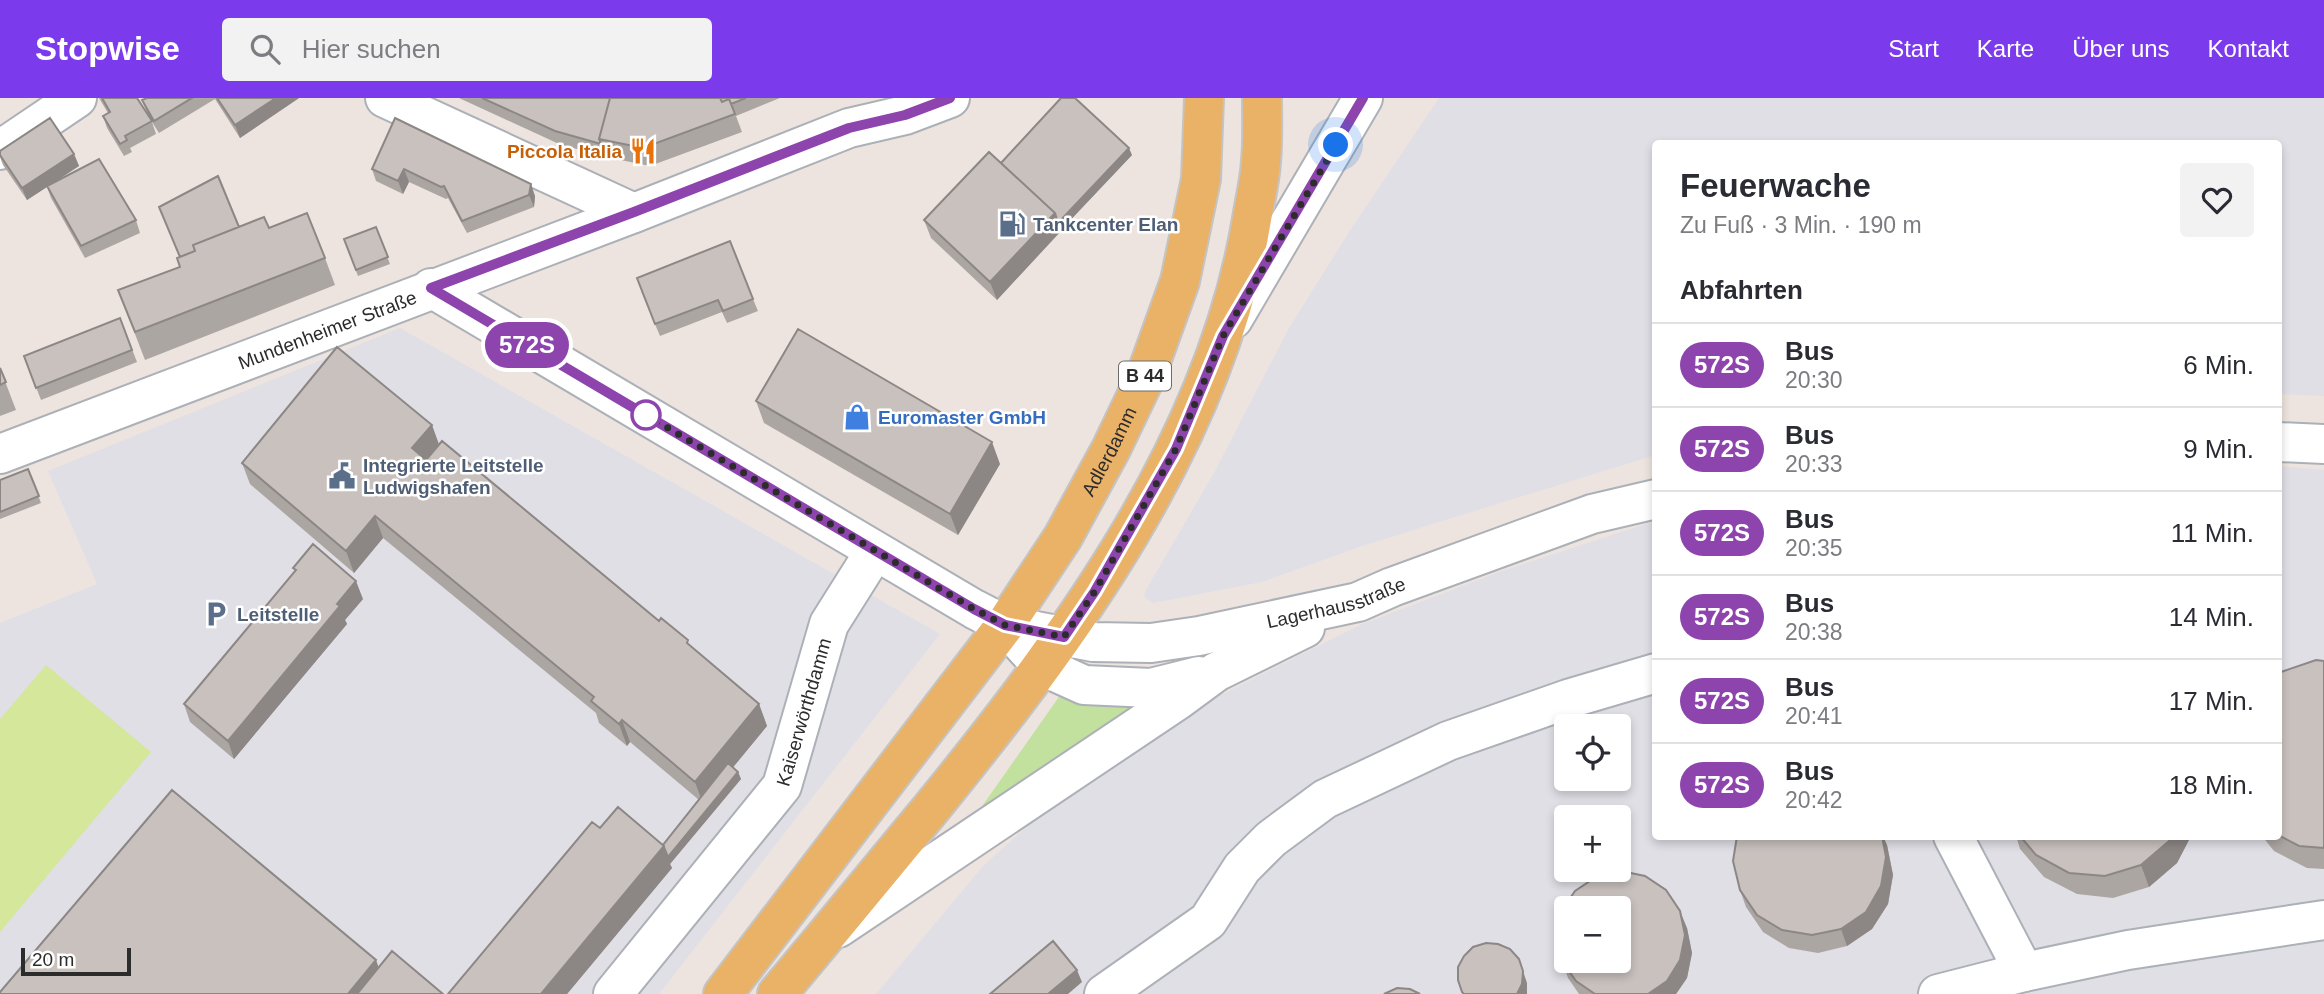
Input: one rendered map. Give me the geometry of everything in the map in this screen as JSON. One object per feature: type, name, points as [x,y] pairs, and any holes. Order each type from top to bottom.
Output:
[{"type":"main road","name":"Adlerdamm","points":[[1005,625],[1063,537],[1111,449],[1145,378],[1180,281],[1201,179],[1203,98]]},
{"type":"main road","name":"B 44","points":[[777,994],[984,743],[1053,652],[1095,591],[1176,449],[1223,336],[1248,245],[1261,163],[1262,98]]},
{"type":"main road","name":"B 44","points":[[723,994],[1005,625]]},
{"type":"street","points":[[0,150],[77,98]]},
{"type":"street","points":[[385,98],[634,212]]},
{"type":"street","name":"Mundenheimer Straße","points":[[849,128],[883,98]]},
{"type":"street","name":"Mundenheimer Straße","points":[[0,454],[849,128],[905,115],[950,98]]},
{"type":"street","points":[[1223,336],[1363,98]]},
{"type":"street","name":"Lagerhausstraße","points":[[431,288],[875,551],[1053,652],[1093,642],[1151,643],[1199,636],[1358,602],[1592,514],[1652,500]]},
{"type":"street","points":[[2282,442],[2324,444]]},
{"type":"street","name":"Kaiserwörthdamm","points":[[613,994],[782,786],[829,624],[875,551]]},
{"type":"street","points":[[828,935],[1216,672],[1358,602]]},
{"type":"street","points":[[1053,652],[1084,685],[1152,688],[1216,672]]},
{"type":"street","points":[[1104,994],[1208,921],[1242,868],[1271,839],[1325,799],[1448,741],[1568,699],[1652,675]]},
{"type":"street","points":[[1955,840],[2015,956]]},
{"type":"street","points":[[1938,994],[2015,956],[2129,950],[2324,920]]},
{"type":"shaded area","points":[[1439,98],[2324,98],[2324,396],[2282,394],[2282,140],[1652,140],[1652,456],[1362,546],[1262,582],[1153,603],[1144,597],[1146,590],[1215,471],[1289,328],[1349,232]]},
{"type":"shaded area","points":[[400,328],[940,634],[659,994],[0,994],[0,623],[97,584],[48,471]]},
{"type":"shaded area","points":[[2282,466],[2324,470],[2324,994],[876,994],[984,865],[1050,806],[1195,708],[1360,625],[1499,572],[1652,522],[1652,840],[2282,840]]},
{"type":"green space","points":[[46,665],[151,752],[0,932],[0,719]]},
{"type":"green space","points":[[1061,694],[1143,707],[978,812]]},
{"type":"building","points":[[102,98],[137,98],[152,121],[125,136],[127,140],[120,144],[103,116],[110,112]]},
{"type":"building","points":[[192,98],[154,121],[142,100]]},
{"type":"building","points":[[217,98],[276,98],[235,125]]},
{"type":"building","points":[[482,98],[610,98],[599,139],[601,144],[555,131]]},
{"type":"building","points":[[610,98],[720,98],[722,102],[729,99],[735,114],[643,148],[599,139]]},
{"type":"building","points":[[720,98],[746,98],[731,104],[729,99],[722,102]]},
{"type":"building","points":[[1061,98],[1075,98],[1129,148],[1058,223],[1055,213],[1001,163]]},
{"type":"building","points":[[50,118],[74,154],[22,188],[0,151]]},
{"type":"building","points":[[395,118],[531,184],[529,195],[462,221],[444,186],[404,169],[398,181],[372,169]]},
{"type":"building","points":[[989,152],[1055,213],[990,282],[924,220]]},
{"type":"building","points":[[99,159],[136,220],[81,246],[47,186]]},
{"type":"building","points":[[218,176],[239,227],[193,245],[195,251],[180,257],[159,207]]},
{"type":"building","points":[[307,213],[325,258],[135,332],[118,290],[180,267],[177,258],[195,251],[193,245],[264,217],[269,228]]},
{"type":"building","points":[[376,227],[388,257],[356,270],[344,239]]},
{"type":"building","points":[[730,241],[753,299],[723,311],[718,300],[655,324],[637,278]]},
{"type":"building","points":[[120,318],[132,350],[36,388],[24,356]]},
{"type":"building","points":[[798,329],[992,442],[950,514],[756,401]]},
{"type":"building","points":[[337,347],[432,425],[412,448],[426,460],[442,441],[659,621],[661,618],[688,640],[687,643],[759,704],[695,782],[622,720],[619,724],[591,701],[594,697],[375,516],[346,551],[242,463]]},
{"type":"building","points":[[0,368],[6,382],[0,385]]},
{"type":"building","points":[[28,469],[39,496],[0,512],[0,480]]},
{"type":"building","points":[[313,544],[356,581],[337,604],[340,606],[228,741],[184,704],[296,570],[293,568]]},
{"type":"building","points":[[2316,660],[2324,661],[2324,848],[2299,846],[2282,837],[2282,672]]},
{"type":"building","points":[[728,763],[738,772],[668,857],[663,845]]},
{"type":"building","points":[[172,790],[376,960],[348,994],[0,994]]},
{"type":"building","points":[[618,807],[664,846],[541,994],[448,994],[592,822],[600,828]]},
{"type":"building","points":[[1736,840],[1883,840],[1886,857],[1881,886],[1866,912],[1841,929],[1812,935],[1782,930],[1757,915],[1740,890],[1733,861]]},
{"type":"building","points":[[2023,840],[2170,840],[2141,865],[2105,876],[2069,873],[2036,855]]},
{"type":"building","points":[[1631,873],[1645,876],[1666,890],[1680,911],[1685,935],[1680,960],[1667,981],[1648,994],[1595,994],[1576,981],[1570,973],[1631,973],[1631,896],[1572,896],[1588,882],[1631,882]]},
{"type":"building","points":[[1053,941],[1077,970],[1048,994],[990,994]]},
{"type":"building","points":[[1486,943],[1510,949],[1519,959],[1523,971],[1522,984],[1517,994],[1462,992],[1458,967],[1473,947]]},
{"type":"building","points":[[392,951],[443,994],[357,994]]},
{"type":"building","points":[[1397,988],[1410,989],[1420,994],[1384,994]]},
{"type":"bus line","name":"572S","points":[[950,98],[905,115],[849,128],[431,288],[974,609],[1005,625],[1064,637],[1095,591],[1176,449],[1223,336],[1363,98]]},
{"type":"place","name":"Piccola Italia","points":[[643,151]]},
{"type":"place","name":"Tankcenter Elan","points":[[1012,224]]},
{"type":"place","name":"Euromaster GmbH","points":[[857,417]]},
{"type":"place","name":"Integrierte Leitstelle Ludwigshafen","points":[[342,476]]},
{"type":"place","name":"Leitstelle","points":[[216,614]]},
{"type":"route","points":[[646,415],[974,609],[1005,625],[1064,637],[1095,591],[1176,449],[1223,336],[1336,145]]}]
